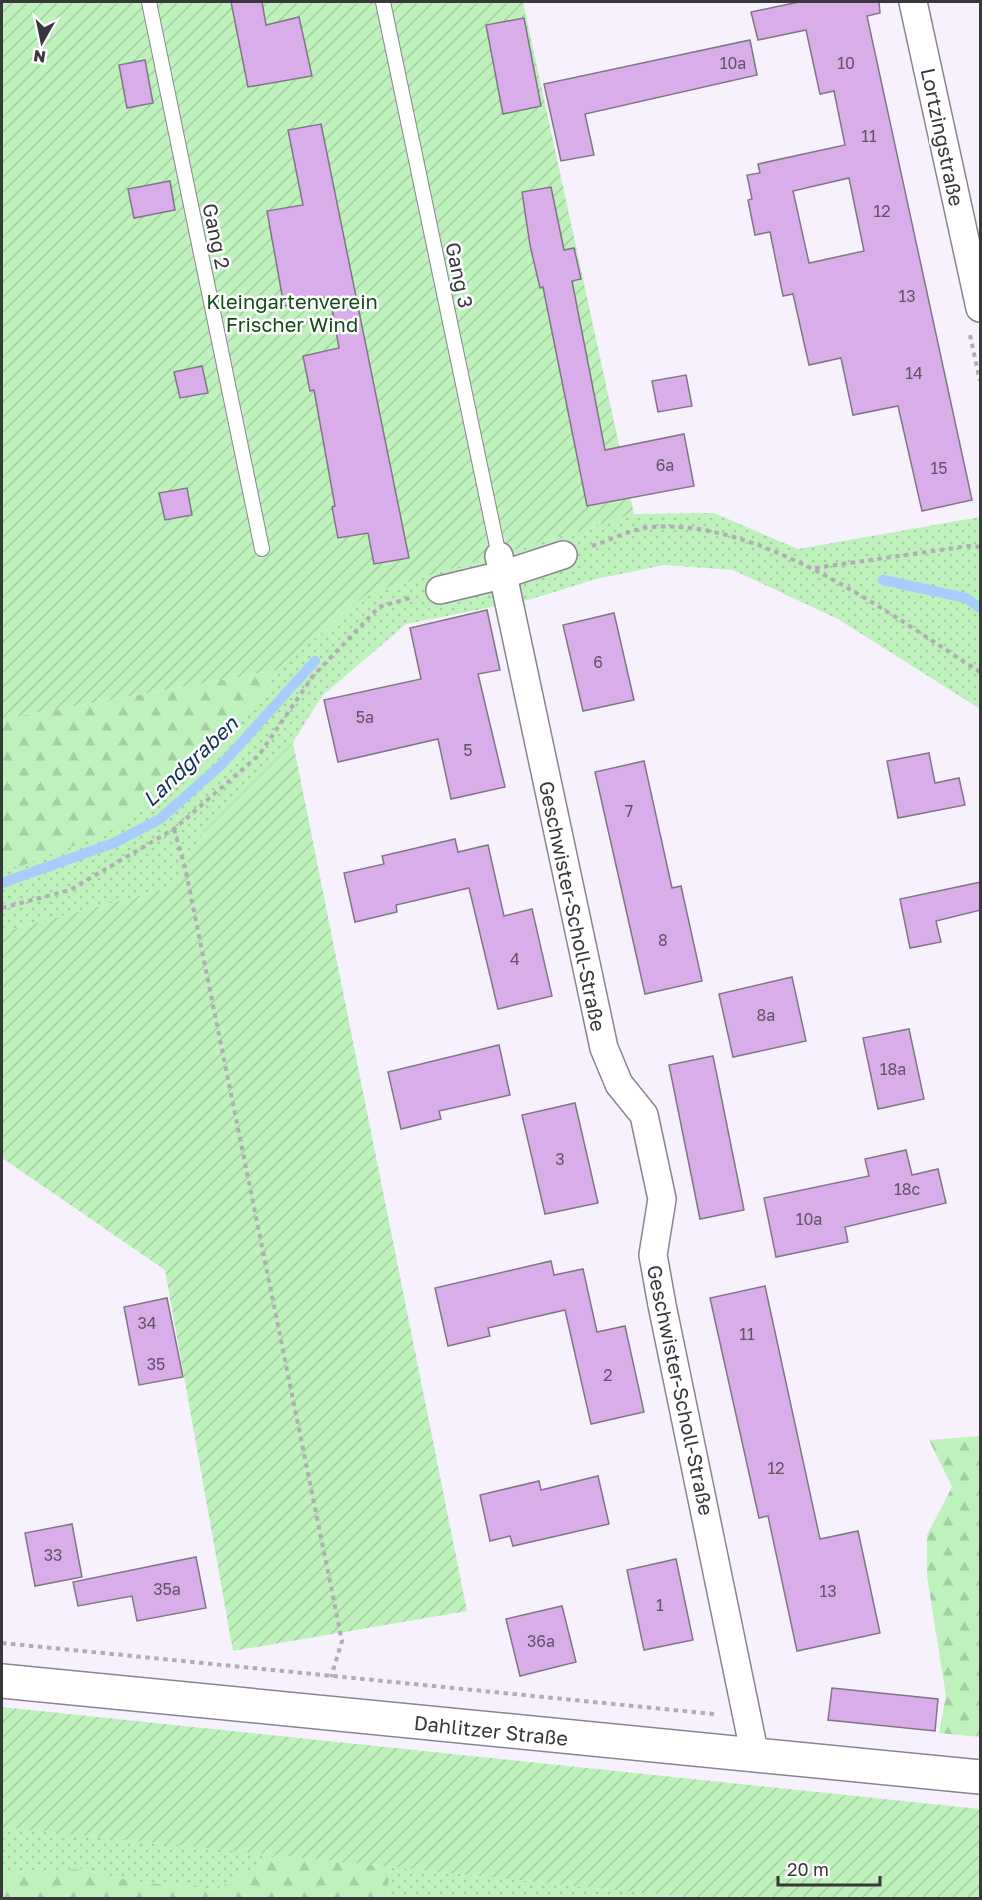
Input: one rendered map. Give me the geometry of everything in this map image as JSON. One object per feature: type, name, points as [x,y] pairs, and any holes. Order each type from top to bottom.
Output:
[{"type":"street","name":"Lortzingstraße","points":[[913,2],[981,308]]},
{"type":"street","points":[[440,590],[501,566],[563,555]]},
{"type":"street","name":"Geschwister-Scholl-Straße","points":[[501,566],[604,1048],[619,1084],[644,1115],[662,1199],[653,1255],[755,1756]]},
{"type":"street","name":"Dahlitzer Straße","points":[[2,1681],[981,1777]]},
{"type":"lane","name":"Gang 2","points":[[149,2],[262,549]]},
{"type":"lane","name":"Gang 3","points":[[383,2],[501,566]]},
{"type":"path","points":[[563,555],[651,527],[713,530],[813,568],[981,672]]},
{"type":"path","points":[[813,568],[969,546],[981,548]]},
{"type":"path","points":[[2,908],[70,890],[174,829],[259,755],[313,676],[379,607],[440,590]]},
{"type":"path","points":[[174,829],[185,867],[342,1641],[321,1713]]},
{"type":"path","points":[[2,1643],[747,1717]]},
{"type":"green space","name":"Kleingartenverein Frischer Wind","points":[[2,2],[523,2],[634,514],[367,594],[277,670],[2,719]]},
{"type":"green space","points":[[714,513],[798,549],[980,517],[980,709],[838,619],[733,570],[664,565],[596,579],[528,600],[406,624],[322,696],[293,742],[204,831],[176,886],[2,932],[2,867],[21,866],[258,704],[277,670],[367,594],[634,514]]},
{"type":"green space","points":[[277,670],[258,704],[169,794],[104,834],[21,866],[2,867],[2,719]]},
{"type":"green space","points":[[293,742],[467,1611],[233,1651],[165,1270],[2,1158],[2,932],[176,886],[204,831]]},
{"type":"green space","points":[[980,1436],[980,1737],[939,1733],[946,1696],[927,1576],[927,1535],[952,1487],[929,1440]]},
{"type":"green space","points":[[2,1707],[980,1809],[980,1898],[691,1898],[2,1827]]},
{"type":"green space","points":[[2,1827],[277,1855],[217,1889],[136,1882],[81,1869],[26,1871],[2,1875]]},
{"type":"green space","points":[[277,1855],[391,1867],[386,1898],[2,1898],[2,1875],[26,1871],[81,1869],[136,1882],[217,1889]]},
{"type":"green space","points":[[391,1867],[691,1898],[386,1898]]},
{"type":"building","points":[[231,2],[262,2],[266,25],[299,17],[312,76],[248,87]]},
{"type":"building","points":[[799,2],[879,2],[880,13],[867,16],[972,500],[922,511],[898,406],[853,415],[841,358],[809,365],[793,294],[783,296],[770,232],[755,235],[748,200],[752,199],[747,175],[760,173],[758,164],[845,145],[834,91],[820,94],[806,30],[758,40],[751,12]],"holes":[[[849,178],[864,251],[809,263],[793,191]]]},
{"type":"building","points":[[524,18],[541,106],[503,114],[486,25]]},
{"type":"building","points":[[750,40],[757,75],[585,114],[594,155],[561,161],[544,84]]},
{"type":"building","points":[[145,60],[153,103],[127,108],[119,65]]},
{"type":"building","points":[[321,124],[409,558],[374,564],[368,533],[338,538],[332,507],[335,506],[314,390],[310,391],[303,356],[339,348],[330,297],[284,306],[267,211],[303,205],[288,130]]},
{"type":"building","points":[[170,181],[175,210],[134,218],[128,189]]},
{"type":"building","points":[[551,187],[564,250],[574,248],[581,279],[572,281],[605,450],[684,434],[694,486],[587,506],[543,287],[540,288],[530,245],[522,192]]},
{"type":"building","points":[[202,366],[208,393],[180,398],[174,372]]},
{"type":"building","points":[[686,375],[692,406],[658,412],[652,381]]},
{"type":"building","points":[[187,488],[192,515],[165,520],[159,493]]},
{"type":"building","points":[[487,610],[500,670],[478,674],[505,787],[451,799],[438,739],[338,762],[324,700],[421,679],[410,628]]},
{"type":"building","points":[[614,613],[634,700],[583,711],[563,625]]},
{"type":"building","points":[[929,753],[935,783],[959,778],[965,805],[898,818],[887,761]]},
{"type":"building","points":[[644,761],[672,888],[681,886],[702,981],[645,994],[595,772]]},
{"type":"building","points":[[455,839],[458,852],[488,845],[504,916],[532,909],[552,996],[498,1009],[469,888],[396,905],[397,912],[355,922],[344,873],[384,864],[382,856]]},
{"type":"building","points":[[981,882],[981,910],[936,921],[941,942],[910,948],[900,899]]},
{"type":"building","points":[[792,977],[806,1041],[733,1057],[719,994]]},
{"type":"building","points":[[909,1029],[924,1099],[878,1109],[863,1038]]},
{"type":"building","points":[[499,1045],[510,1095],[439,1111],[441,1119],[401,1129],[388,1072]]},
{"type":"building","points":[[713,1056],[744,1210],[700,1219],[669,1065]]},
{"type":"building","points":[[575,1103],[598,1203],[545,1214],[522,1115]]},
{"type":"building","points":[[906,1150],[912,1175],[938,1169],[946,1203],[845,1227],[848,1242],[776,1257],[764,1198],[869,1176],[865,1159]]},
{"type":"building","points":[[551,1261],[554,1275],[583,1269],[597,1332],[625,1326],[644,1412],[591,1424],[565,1310],[488,1328],[490,1336],[448,1346],[435,1288]]},
{"type":"building","points":[[765,1286],[820,1539],[858,1531],[880,1633],[797,1651],[768,1516],[759,1518],[710,1298]]},
{"type":"building","points":[[167,1298],[183,1377],[139,1385],[124,1307]]},
{"type":"building","points":[[598,1476],[609,1524],[513,1546],[510,1536],[490,1541],[480,1495],[539,1481],[541,1490]]},
{"type":"building","points":[[72,1524],[82,1577],[35,1586],[25,1533]]},
{"type":"building","points":[[196,1557],[206,1608],[137,1621],[132,1596],[78,1606],[73,1582]]},
{"type":"building","points":[[676,1559],[693,1640],[644,1650],[627,1570]]},
{"type":"building","points":[[562,1606],[576,1662],[520,1676],[506,1619]]},
{"type":"building","points":[[832,1688],[938,1699],[935,1731],[828,1720]]},
{"type":"waterway","name":"Landgraben","points":[[883,580],[966,598],[980,608]]},
{"type":"waterway","name":"Landgraben","points":[[2,883],[114,843],[160,819],[222,764],[315,661]]}]
